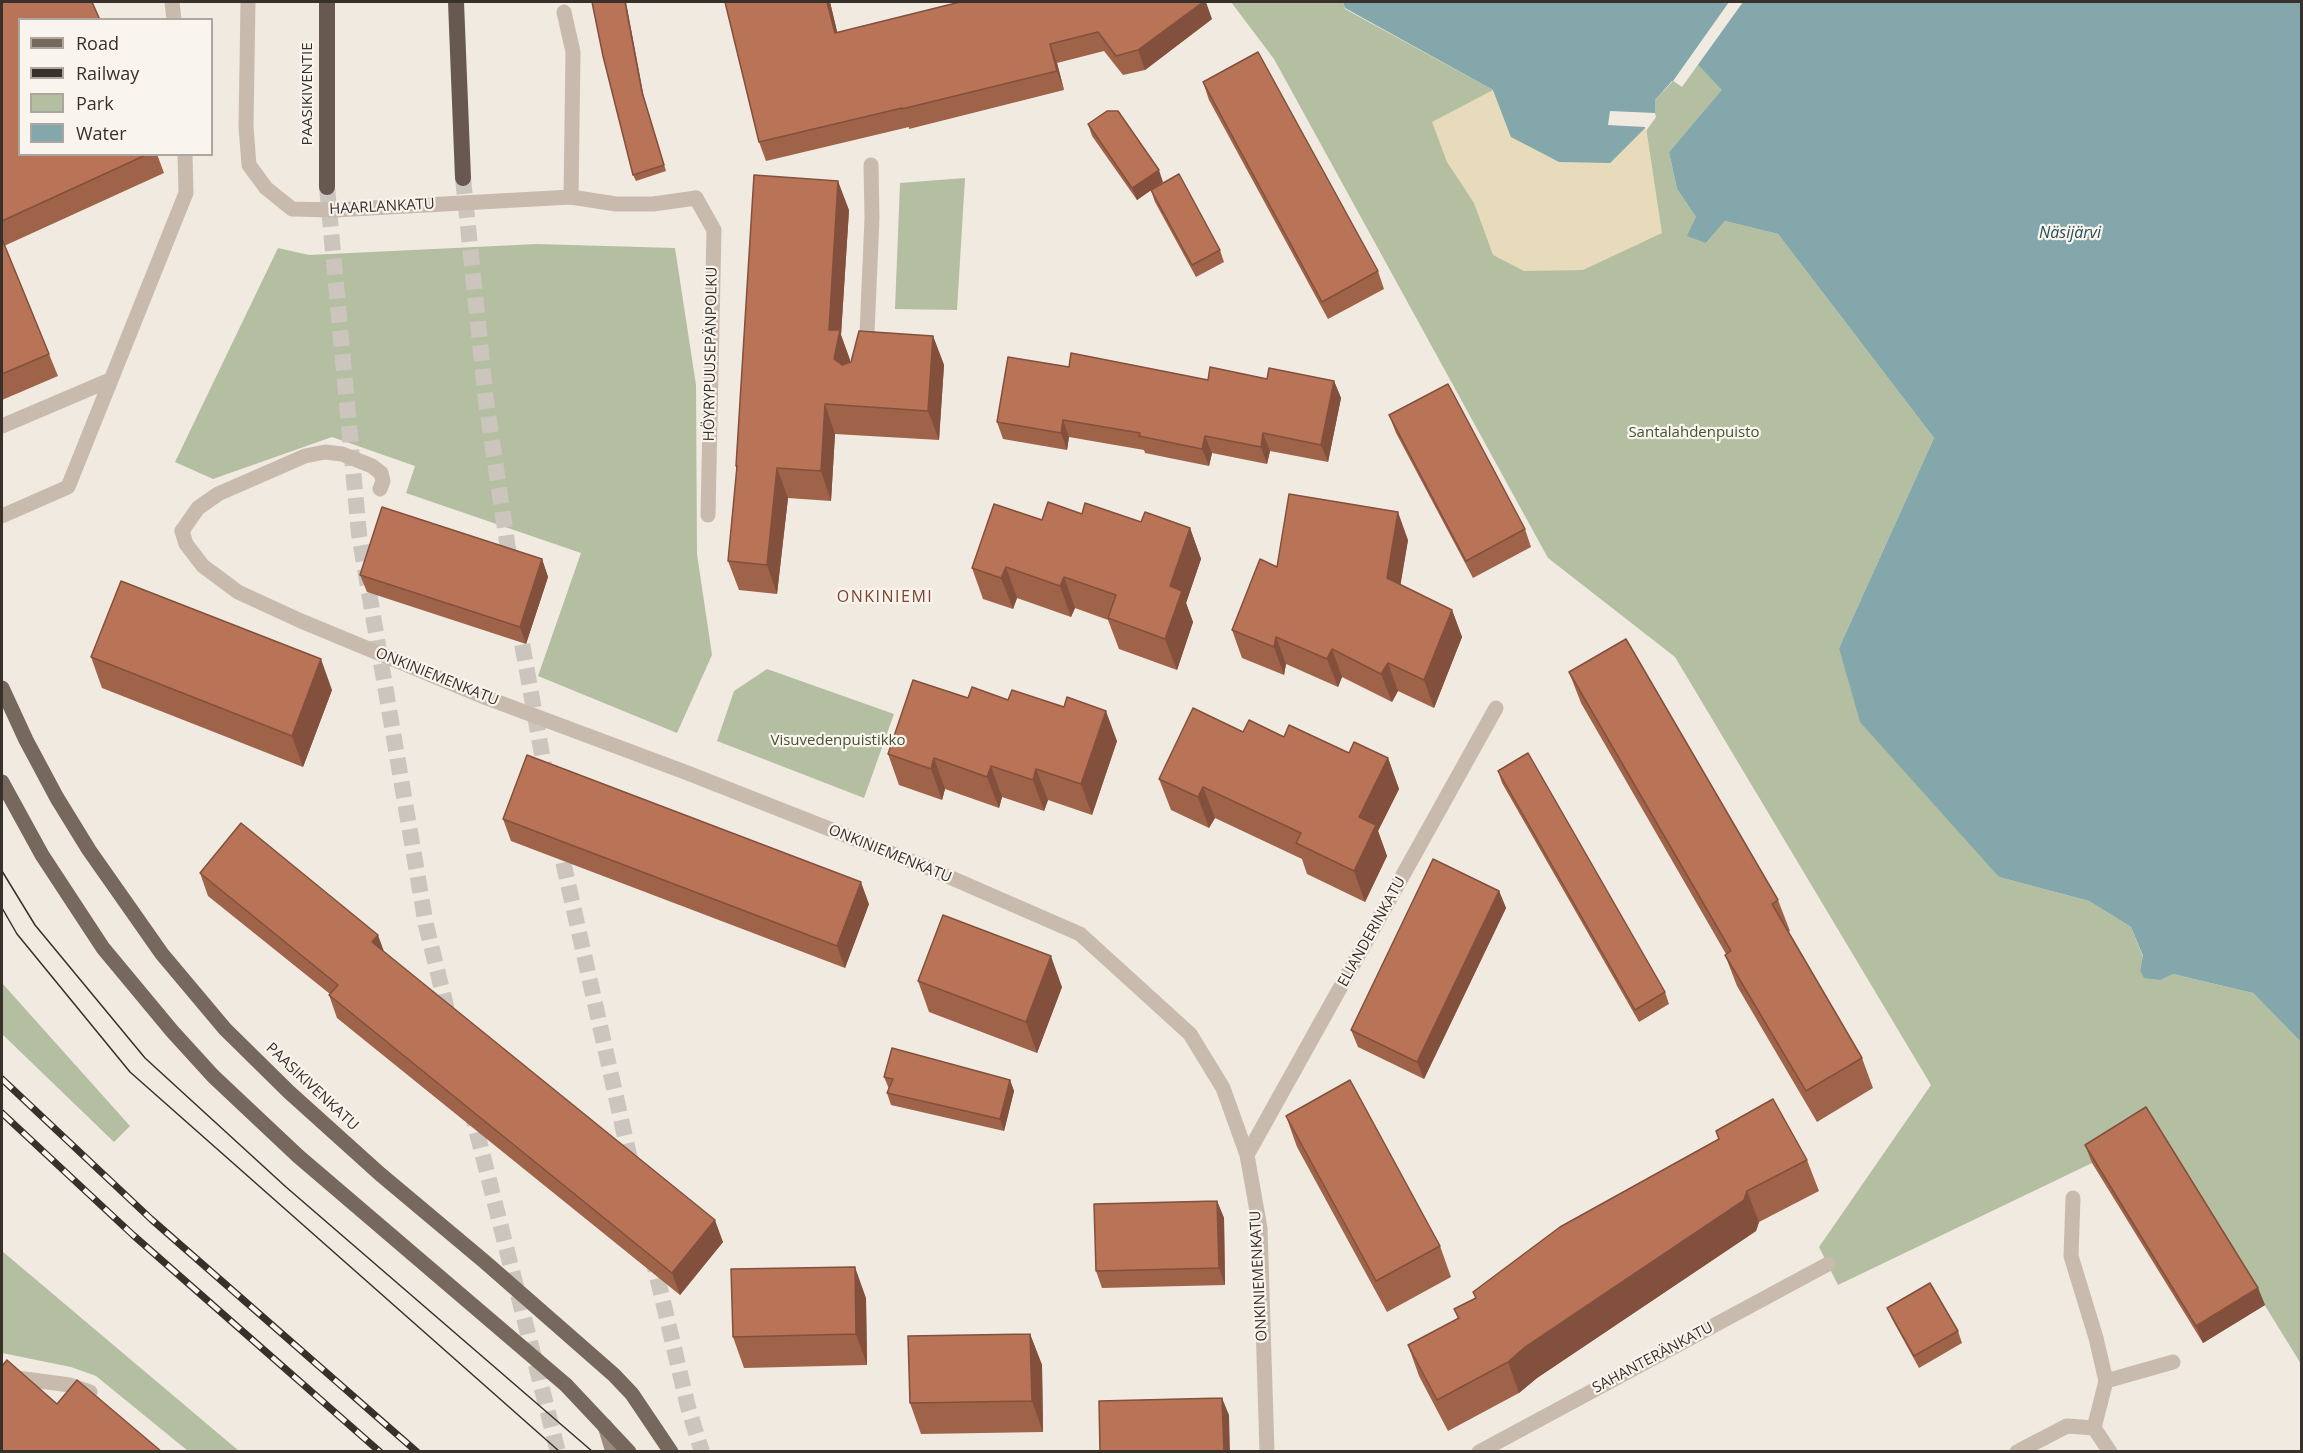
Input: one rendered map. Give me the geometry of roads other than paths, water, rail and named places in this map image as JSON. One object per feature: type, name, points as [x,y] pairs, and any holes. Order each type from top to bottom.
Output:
[{"type":"highway","points":[[316,2],[326,69]]},
{"type":"highway","name":"PAASIKIVENTIE","points":[[327,2],[327,187]]},
{"type":"highway","points":[[456,2],[463,178]]},
{"type":"main road","name":"PAASIKIVENKATU","points":[[2,688],[26,740],[88,850],[162,954],[225,1029],[289,1092],[380,1174],[485,1262],[614,1376],[632,1394],[670,1452]]},
{"type":"main road","points":[[2,782],[42,855],[104,948],[172,1031],[213,1076],[298,1156],[566,1385],[629,1452]]},
{"type":"main road","points":[[648,1417],[660,1452]]},
{"type":"main road","points":[[605,1425],[613,1452]]},
{"type":"street","points":[[172,2],[174,18]]},
{"type":"street","name":"HAARLANKATU","points":[[248,2],[246,127],[249,165],[266,189],[292,209],[335,210],[571,197],[616,204],[653,204],[696,198]]},
{"type":"street","points":[[564,12],[573,51],[571,197]]},
{"type":"street","points":[[2,516],[68,487],[186,193],[185,156]]},
{"type":"street","points":[[859,364],[867,333],[872,218],[870,165]]},
{"type":"street","name":"HÖYRYPUUSEPÄNPOLKU","points":[[696,198],[714,230],[708,515]]},
{"type":"street","points":[[2,426],[110,380]]},
{"type":"street","name":"ONKINIEMENKATU","points":[[381,489],[383,481],[381,473],[372,466],[342,454],[325,452],[305,456],[218,494],[198,508],[182,531],[186,544],[203,566],[238,592],[301,621],[487,699],[685,772],[931,869],[1080,934],[1190,1034],[1223,1088],[1247,1155],[1260,1228],[1267,1452]]},
{"type":"street","name":"ELIANDERINKATU","points":[[1247,1155],[1496,708]]},
{"type":"street","points":[[2073,1198],[2071,1256],[2096,1338],[2106,1382],[2094,1428],[2110,1452]]},
{"type":"street","name":"SAHANTERÄNKATU","points":[[1479,1452],[1828,1264]]},
{"type":"street","points":[[2106,1382],[2172,1362]]},
{"type":"street","points":[[2,1376],[70,1385],[91,1393],[99,1400]]},
{"type":"street","points":[[2017,1452],[2067,1426],[2094,1428]]},
{"type":"water","name":"Näsijärvi","points":[[1343,2],[2301,2],[2301,1042],[2253,993],[2173,974],[2161,980],[2144,978],[2140,970],[2143,956],[2131,927],[2089,901],[1999,877],[1860,722],[1839,648],[1934,438],[1778,234],[1725,221],[1706,243],[1687,236],[1696,217],[1677,189],[1669,152],[1722,90],[1698,65],[1682,87],[1672,81],[1655,100],[1655,113],[1646,127],[1610,163],[1559,162],[1511,137],[1493,90],[1345,8]]},
{"type":"tunnel","points":[[463,178],[486,401],[511,569]]},
{"type":"tunnel","points":[[327,187],[359,534],[426,925],[450,1022]]},
{"type":"tunnel","points":[[518,621],[547,782]]},
{"type":"tunnel","points":[[558,839],[632,1168]]},
{"type":"tunnel","points":[[471,1109],[558,1452]]},
{"type":"tunnel","points":[[652,1255],[688,1407],[702,1452]]},
{"type":"tram line","points":[[2,871],[35,925],[145,1058],[286,1187],[593,1452]]},
{"type":"tram line","points":[[2,908],[17,934],[130,1072],[560,1452]]},
{"type":"railway","points":[[2,1079],[151,1219],[417,1452]]},
{"type":"railway","points":[[2,1113],[133,1235],[380,1452]]},
{"type":"district","name":"ONKINIEMI","points":[[885,597]]},
{"type":"park label","name":"Santalahdenpuisto","points":[[1694,433]]},
{"type":"park label","name":"Visuvedenpuistikko","points":[[838,741]]}]
